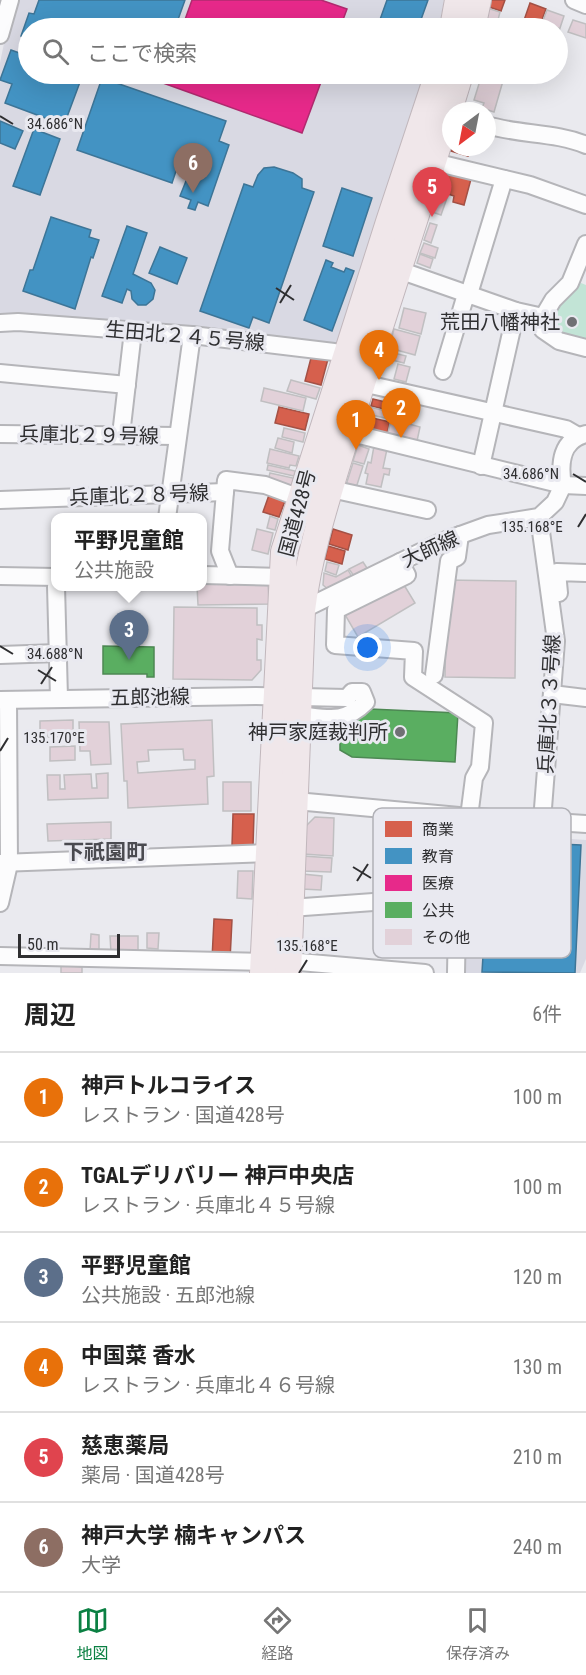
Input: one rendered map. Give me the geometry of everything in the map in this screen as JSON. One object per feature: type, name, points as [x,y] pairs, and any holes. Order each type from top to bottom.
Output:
[{"type":"highway","points":[[455,18],[458,0]]},
{"type":"highway","points":[[474,18],[477,0]]},
{"type":"highway","name":"国道428号","points":[[275,967],[291,908],[284,800],[306,574],[347,432],[359,367],[435,84]]},
{"type":"highway","name":"国道428号","points":[[452,102],[457,84]]},
{"type":"highway","name":"国道428号","points":[[292,703],[282,577],[284,552],[300,498],[359,367],[399,270],[442,136]]},
{"type":"highway","name":"国道428号","points":[[275,967],[269,853],[284,800]]},
{"type":"street","points":[[0,35],[10,0]]},
{"type":"street","points":[[574,0],[586,4]]},
{"type":"street","points":[[496,128],[575,140],[586,145]]},
{"type":"street","points":[[434,162],[530,185],[586,205]]},
{"type":"street","points":[[443,371],[504,179]]},
{"type":"street","points":[[586,244],[580,276],[553,300],[543,317],[543,330],[560,341],[586,348]]},
{"type":"street","points":[[399,270],[516,311],[543,317]]},
{"type":"street","points":[[480,466],[516,311]]},
{"type":"street","name":"生田北２４５号線","points":[[0,323],[18,322],[192,335],[334,351],[359,367],[493,412],[566,429],[582,435]]},
{"type":"street","points":[[121,435],[133,331]]},
{"type":"street","points":[[168,513],[192,335]]},
{"type":"street","points":[[0,373],[127,385]]},
{"type":"street","points":[[347,432],[563,485],[586,486]]},
{"type":"street","name":"兵庫北２９号線","points":[[0,434],[177,436]]},
{"type":"street","points":[[539,517],[555,502],[563,485],[561,459],[566,446],[582,435]]},
{"type":"street","name":"兵庫北２８号線","points":[[0,500],[225,492],[226,480],[265,485],[300,498]]},
{"type":"street","points":[[331,489],[427,510]]},
{"type":"street","points":[[225,492],[220,551],[230,576]]},
{"type":"street","name":"大師線","points":[[302,610],[441,542],[488,525],[539,517]]},
{"type":"street","name":"兵庫北３３号線","points":[[539,517],[556,641],[543,808]]},
{"type":"street","points":[[435,675],[447,570],[449,561],[456,557],[460,535]]},
{"type":"street","points":[[400,562],[407,575],[336,610],[334,645],[414,651],[413,677],[484,723],[480,766],[474,778],[466,808]]},
{"type":"street","points":[[555,630],[561,611],[557,572],[586,573]]},
{"type":"street","points":[[207,575],[282,577]]},
{"type":"street","points":[[0,576],[51,577]]},
{"type":"street","points":[[57,591],[59,698]]},
{"type":"street","points":[[0,655],[58,653]]},
{"type":"street","points":[[552,694],[586,698]]},
{"type":"street","name":"五郎池線","points":[[4,700],[59,698],[292,703]]},
{"type":"street","points":[[0,903],[3,861],[4,700]]},
{"type":"street","points":[[284,800],[373,808]]},
{"type":"street","points":[[571,823],[586,824]]},
{"type":"street","points":[[3,861],[269,853]]},
{"type":"street","points":[[291,908],[373,902]]},
{"type":"street","points":[[0,956],[415,973]]},
{"type":"street","points":[[456,958],[456,973]]},
{"type":"shaded area","points":[[17,0],[444,0],[441,18],[18,18],[18,84],[421,84],[337,343],[19,313],[0,316],[0,63],[8,24]]},
{"type":"shaded area","points":[[571,839],[586,840],[586,959],[580,973],[465,973],[465,958],[571,958]]},
{"type":"green space","points":[[581,283],[586,285],[586,342],[564,336],[550,326],[557,305]]},
{"type":"building: 商業","points":[[489,0],[505,0],[501,11],[486,6]]},
{"type":"building: 商業","points":[[530,3],[546,9],[543,18],[525,18]]},
{"type":"building: 商業","points":[[448,173],[471,179],[464,205],[453,202],[454,196],[442,192]]},
{"type":"building: 商業","points":[[311,358],[328,359],[321,385],[305,381]]},
{"type":"building: 商業","points":[[373,399],[398,405],[397,412],[371,406]]},
{"type":"building: 商業","points":[[279,407],[309,414],[305,430],[275,423]]},
{"type":"building: 商業","points":[[368,417],[390,422],[387,433],[365,428]]},
{"type":"building: 商業","points":[[269,495],[285,501],[279,517],[263,512]]},
{"type":"building: 商業","points":[[333,529],[352,535],[348,550],[329,544]]},
{"type":"building: 商業","points":[[328,546],[345,551],[342,564],[325,559]]},
{"type":"building: 商業","points":[[233,814],[254,814],[253,846],[232,846]]},
{"type":"building: 商業","points":[[214,919],[232,920],[230,960],[212,959]]},
{"type":"building: 教育","points":[[39,0],[185,0],[179,18],[27,18],[29,13],[34,14]]},
{"type":"building: 教育","points":[[387,0],[428,0],[422,18],[381,18]]},
{"type":"building: 教育","points":[[11,50],[18,52],[18,84],[79,84],[64,125],[5,103],[12,84],[0,80]]},
{"type":"building: 教育","points":[[100,84],[119,84],[226,121],[219,141],[229,145],[208,206],[198,202],[195,210],[188,208],[191,200],[180,196],[188,176],[176,171],[172,183],[77,150]]},
{"type":"building: 教育","points":[[0,121],[23,131],[15,149],[0,143]]},
{"type":"building: 教育","points":[[34,129],[60,139],[40,195],[13,186]]},
{"type":"building: 教育","points":[[274,167],[293,173],[302,179],[302,188],[314,192],[269,323],[253,317],[249,328],[200,311],[244,184],[253,187],[264,168]]},
{"type":"building: 教育","points":[[342,188],[372,198],[353,256],[323,246]]},
{"type":"building: 教育","points":[[51,217],[91,230],[89,237],[99,240],[93,258],[91,257],[75,309],[23,291],[30,270],[33,270]]},
{"type":"building: 教育","points":[[127,226],[147,233],[133,274],[151,283],[155,290],[153,299],[146,305],[138,305],[132,299],[131,291],[127,289],[122,303],[102,296]]},
{"type":"building: 教育","points":[[160,247],[187,258],[177,284],[149,273]]},
{"type":"building: 教育","points":[[326,260],[333,263],[331,267],[344,272],[346,268],[354,271],[332,331],[304,320]]},
{"type":"building: 教育","points":[[571,845],[581,845],[575,973],[482,972],[483,958],[571,958]]},
{"type":"building: 医療","points":[[192,0],[321,0],[347,9],[344,18],[186,18]]},
{"type":"building: 医療","points":[[166,84],[320,84],[302,133]]},
{"type":"building: 公共","points":[[103,646],[154,647],[154,677],[147,677],[147,674],[103,674]]},
{"type":"building: 公共","name":"神戸家庭裁判所","points":[[370,709],[458,713],[455,762],[352,757],[340,750],[340,740],[347,725],[357,714]]},
{"type":"building: その他","points":[[487,8],[500,12],[498,18],[484,18]]},
{"type":"building: その他","points":[[547,10],[564,16],[563,18],[544,18]]},
{"type":"building: その他","points":[[573,20],[586,24],[586,38],[568,32]]},
{"type":"building: その他","points":[[479,84],[502,84],[496,105],[496,102],[474,100]]},
{"type":"building: その他","points":[[438,195],[447,198],[441,215],[432,212]]},
{"type":"building: その他","points":[[430,223],[437,225],[431,243],[424,240]]},
{"type":"building: その他","points":[[424,243],[438,248],[435,258],[420,253]]},
{"type":"building: その他","points":[[420,254],[433,259],[430,268],[417,263]]},
{"type":"building: その他","points":[[404,308],[426,313],[421,334],[399,328]]},
{"type":"building: その他","points":[[394,329],[420,336],[415,355],[389,348]]},
{"type":"building: その他","points":[[386,351],[406,356],[404,363],[384,358]]},
{"type":"building: その他","points":[[398,364],[410,367],[406,382],[394,379]]},
{"type":"building: その他","points":[[291,380],[320,388],[316,399],[287,391]]},
{"type":"building: その他","points":[[264,388],[306,398],[303,411],[261,401]]},
{"type":"building: その他","points":[[370,407],[390,412],[389,419],[368,414]]},
{"type":"building: その他","points":[[391,419],[420,427],[417,441],[388,433]]},
{"type":"building: その他","points":[[284,428],[305,433],[303,442],[282,437]]},
{"type":"building: その他","points":[[278,438],[294,442],[292,453],[275,448]]},
{"type":"building: その他","points":[[358,445],[369,449],[364,464],[353,461]]},
{"type":"building: その他","points":[[374,446],[387,449],[383,468],[390,469],[389,475],[384,474],[381,487],[366,484],[368,474],[365,473],[368,462],[371,463]]},
{"type":"building: その他","points":[[270,449],[299,456],[296,466],[290,465],[289,468],[267,463]]},
{"type":"building: その他","points":[[353,463],[363,466],[356,488],[346,485]]},
{"type":"building: その他","points":[[268,465],[295,471],[294,476],[267,470]]},
{"type":"building: その他","points":[[270,473],[293,478],[291,490],[267,484]]},
{"type":"building: その他","points":[[270,516],[278,519],[275,530],[267,528]]},
{"type":"building: その他","points":[[257,529],[273,533],[268,554],[252,550]]},
{"type":"building: その他","points":[[327,562],[339,565],[336,575],[325,571]]},
{"type":"building: その他","points":[[363,562],[367,568],[354,576],[349,569]]},
{"type":"building: その他","points":[[348,570],[352,577],[329,590],[323,585],[324,573],[336,577]]},
{"type":"building: その他","points":[[401,580],[415,603],[358,637],[344,613]]},
{"type":"building: その他","points":[[447,580],[516,581],[515,678],[445,677]]},
{"type":"building: その他","points":[[268,581],[269,604],[198,605],[197,591],[207,591],[207,583]]},
{"type":"building: その他","points":[[174,607],[257,608],[257,625],[262,625],[262,640],[257,639],[257,660],[261,660],[261,670],[252,680],[173,679]]},
{"type":"building: その他","points":[[73,720],[73,737],[40,735],[40,721]]},
{"type":"building: その他","points":[[212,720],[214,776],[207,777],[208,804],[128,808],[121,724]],"holes":[[[183,749],[184,760],[195,760],[195,769],[138,773],[137,762],[149,761],[148,750]]]},
{"type":"building: その他","points":[[79,722],[109,722],[111,764],[91,765],[90,751],[80,751]]},
{"type":"building: その他","points":[[75,746],[75,760],[50,761],[50,747]]},
{"type":"building: その他","points":[[108,773],[108,798],[48,800],[47,775],[60,775],[60,789],[65,789],[64,775],[91,774],[92,788],[97,788],[96,774]]},
{"type":"building: その他","points":[[223,782],[251,782],[251,811],[223,811]]},
{"type":"building: その他","points":[[315,817],[334,818],[333,856],[303,854],[305,827]]},
{"type":"building: その他","points":[[111,822],[111,839],[48,841],[47,824]]},
{"type":"building: その他","points":[[303,856],[332,858],[331,872],[302,871]]},
{"type":"building: その他","points":[[238,871],[253,871],[252,899],[237,898]]},
{"type":"building: その他","points":[[302,874],[322,876],[321,890],[302,889]]},
{"type":"building: その他","points":[[147,933],[159,933],[158,949],[147,948]]},
{"type":"building: その他","points":[[91,934],[99,935],[99,951],[90,951]]},
{"type":"building: その他","points":[[110,936],[138,936],[138,953],[111,953]]},
{"type":"building: その他","points":[[61,965],[82,967],[82,973],[61,973]]},
{"type":"place","name":"神戸大学 楠キャンパス","points":[[193,193]]},
{"type":"place","name":"慈恵薬局","points":[[432,217]]},
{"type":"place","name":"荒田八幡神社","points":[[572,322]]},
{"type":"place","name":"中国菜 香水","points":[[379,380]]},
{"type":"place","name":"TGALデリバリー 神戸中央店","points":[[401,438]]},
{"type":"place","name":"神戸トルコライス","points":[[356,450]]},
{"type":"place","name":"平野児童館","points":[[129,660]]},
{"type":"place","name":"神戸家庭裁判所","points":[[400,732]]},
{"type":"district","name":"下祇園町","points":[[105,852]]}]
